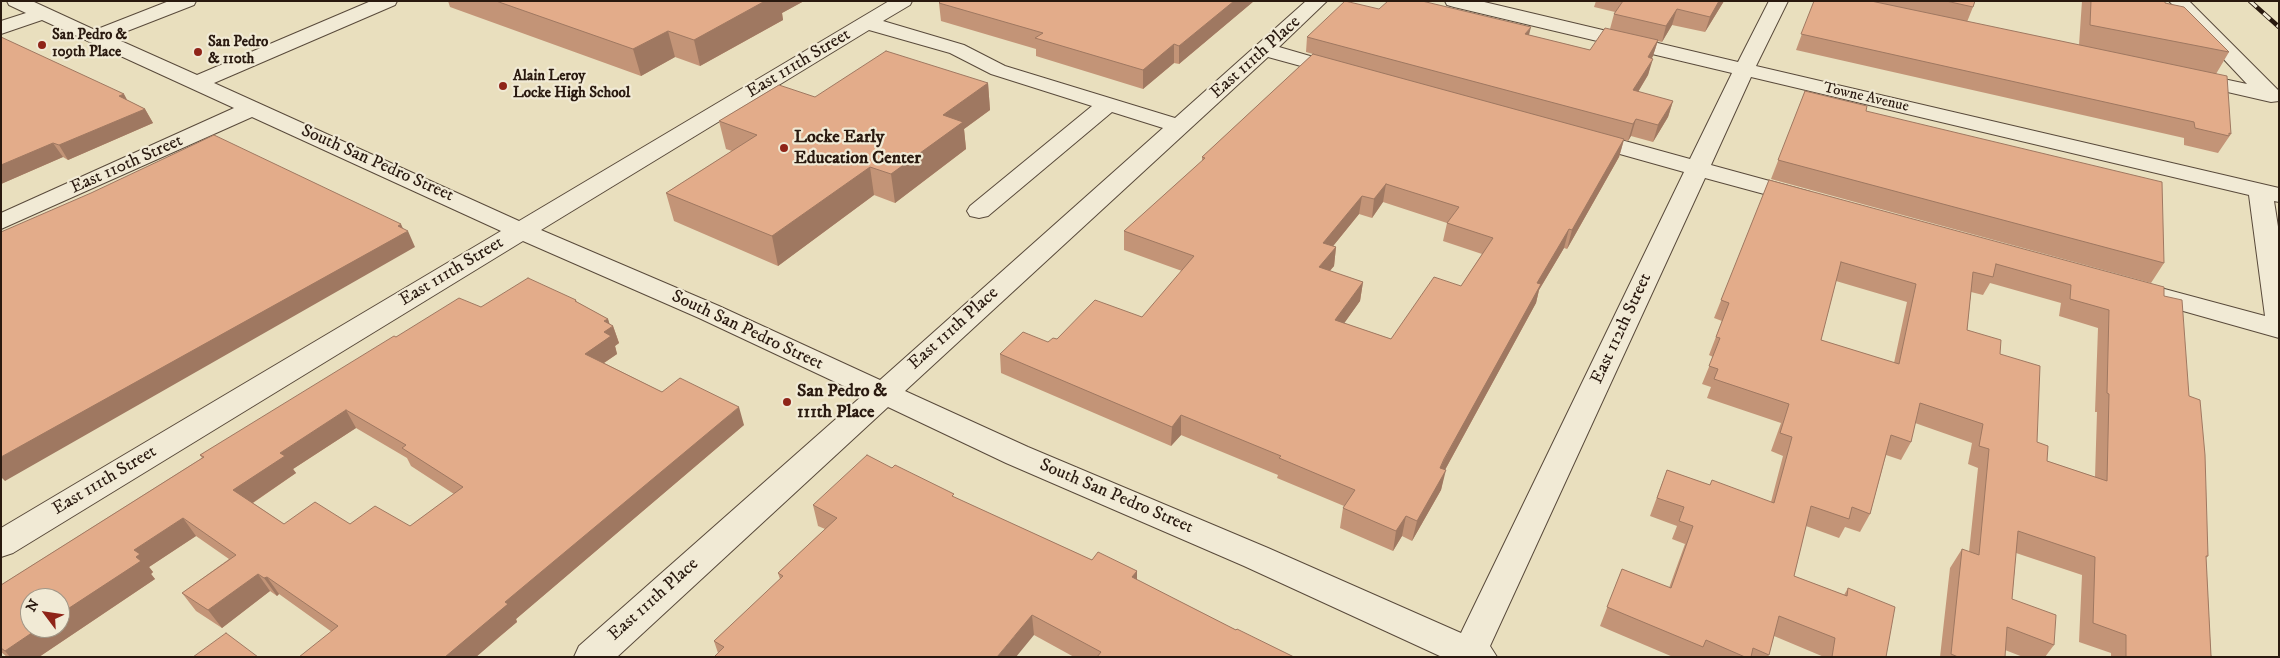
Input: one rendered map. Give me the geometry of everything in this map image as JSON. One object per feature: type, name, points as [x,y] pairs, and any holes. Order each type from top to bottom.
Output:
[{"type":"street","name":"South San Pedro Street","points":[[16,1],[522,231],[709,312],[882,394],[1471,655]]},
{"type":"street","points":[[94,37],[187,1]]},
{"type":"street","points":[[197,83],[388,1]]},
{"type":"street","name":"East 111th Street","points":[[1,544],[903,1]]},
{"type":"street","name":"East 111th Place","points":[[592,657],[1318,1]]},
{"type":"street","name":"Towne Avenue","points":[[1454,1],[2269,193]]},
{"type":"street","name":"East 112th Street","points":[[1471,655],[1744,70],[1779,1]]},
{"type":"street","points":[[2178,1],[2274,99]]},
{"type":"street","points":[[1,28],[43,13]]},
{"type":"street","points":[[868,23],[957,50],[998,70],[1180,126]]},
{"type":"street","points":[[1265,50],[1361,76]]},
{"type":"street","points":[[2174,74],[2274,99]]},
{"type":"street","points":[[979,212],[1108,104]]},
{"type":"street","name":"East 110th Street","points":[[1,222],[253,108]]},
{"type":"street","points":[[1563,131],[1822,202]]},
{"type":"street","points":[[2269,193],[2279,322]]},
{"type":"street","points":[[2129,288],[2279,329]]},
{"type":"building","points":[[496,1],[765,1],[694,40],[668,31],[633,49]]},
{"type":"building","points":[[941,1],[1234,1],[1179,46],[1174,44],[1143,70],[1035,38],[1043,33],[939,3]]},
{"type":"building","points":[[1345,1],[1379,9],[1388,1],[1422,1],[1531,27],[1525,34],[1590,50],[1605,28],[1658,40],[1648,57],[1653,59],[1633,90],[1673,101],[1658,125],[1636,119],[1633,124],[1307,37]]},
{"type":"building","points":[[1623,1],[1719,1],[1710,17],[1677,9],[1666,26],[1614,14]]},
{"type":"building","points":[[1814,1],[1871,1],[2227,76],[2231,134],[2229,133],[2229,136],[2195,128],[2194,122],[1801,34]]},
{"type":"building","points":[[1946,1],[1975,1],[1973,7]]},
{"type":"building","points":[[2091,1],[2165,1],[2165,3],[2184,7],[2229,52],[2090,25]]},
{"type":"building","points":[[1,37],[124,94],[119,96],[145,109],[59,145],[53,143],[1,165]]},
{"type":"building","points":[[886,51],[988,83],[943,115],[963,122],[891,174],[870,167],[772,236],[666,193],[757,135],[719,121],[779,85],[815,97]]},
{"type":"building","points":[[1313,54],[1624,139],[1572,230],[1569,229],[1537,283],[1541,284],[1444,459],[1440,468],[1446,470],[1417,521],[1406,516],[1396,531],[1343,508],[1355,490],[1279,458],[1281,456],[1181,415],[1172,427],[1000,354],[1023,332],[1048,342],[1053,338],[1057,339],[1095,300],[1142,317],[1194,256],[1124,231],[1205,158],[1202,157]],"holes":[[[1386,184],[1459,207],[1447,223],[1493,238],[1461,286],[1434,277],[1391,339],[1335,320],[1363,282],[1319,267],[1336,247],[1323,243],[1362,196],[1374,199]]]},
{"type":"building","points":[[1805,91],[1867,106],[1866,111],[2162,182],[2164,263],[1778,160]]},
{"type":"building","points":[[214,135],[401,224],[398,226],[408,231],[1,457],[1,232],[91,193]]},
{"type":"building","points":[[1769,180],[2164,287],[2164,296],[2182,300],[2189,396],[2200,400],[2205,455],[2208,556],[2206,556],[2211,656],[2214,657],[2126,657],[2126,635],[2093,623],[2095,557],[2018,531],[2012,599],[2056,615],[2054,645],[2007,627],[2005,657],[1958,657],[1951,654],[1962,549],[1979,555],[1989,449],[1979,446],[1983,424],[1920,403],[1911,442],[1891,435],[1870,514],[1852,507],[1849,519],[1811,506],[1794,576],[1847,596],[1848,588],[1895,607],[1886,657],[1832,657],[1835,638],[1779,616],[1769,655],[1753,648],[1751,657],[1745,657],[1706,640],[1703,647],[1607,607],[1622,569],[1671,588],[1693,526],[1679,521],[1684,507],[1657,498],[1667,470],[1710,485],[1712,480],[1774,503],[1792,437],[1780,433],[1789,404],[1714,379],[1718,369],[1709,366],[1720,338],[1716,337],[1729,303],[1721,300]],"holes":[[[1841,262],[1916,284],[1899,364],[1821,340]],[[1996,264],[2071,285],[2070,299],[2109,310],[2107,481],[2047,461],[2048,446],[2037,442],[2040,366],[2000,354],[2001,340],[1967,330],[1973,272],[1993,277]]]},
{"type":"building","points":[[528,278],[576,300],[608,319],[604,321],[613,326],[604,332],[611,336],[585,354],[662,392],[680,378],[739,407],[505,602],[508,604],[445,657],[299,657],[338,626],[267,577],[264,578],[258,574],[208,610],[182,593],[236,555],[183,518],[134,550],[140,554],[136,557],[141,561],[70,607],[70,588],[20,588],[20,638],[24,638],[5,651],[1,648],[1,585],[204,457],[200,455],[459,298],[481,307]],"holes":[[[346,410],[406,445],[402,448],[463,487],[410,526],[375,506],[350,524],[315,502],[284,524],[233,490],[285,456],[280,453]]]},
{"type":"building","points":[[867,455],[892,468],[895,465],[954,494],[952,496],[1092,560],[1098,552],[1137,571],[1132,577],[1294,657],[1097,657],[1101,652],[1032,615],[997,657],[714,657],[724,647],[714,641],[783,576],[778,573],[837,518],[813,505]]},
{"type":"building","points":[[226,633],[258,657],[193,657]]},
{"type":"railway","points":[[2250,1],[2279,27]]},
{"type":"place","name":"San Pedro & 109th Place","points":[[42,45]]},
{"type":"place","name":"San Pedro & 110th","points":[[198,52]]},
{"type":"place","name":"Alain Leroy Locke High School","points":[[503,86]]},
{"type":"place","name":"Locke Early Education Center","points":[[784,148]]},
{"type":"place","name":"San Pedro & 111th Place","points":[[787,402]]}]
